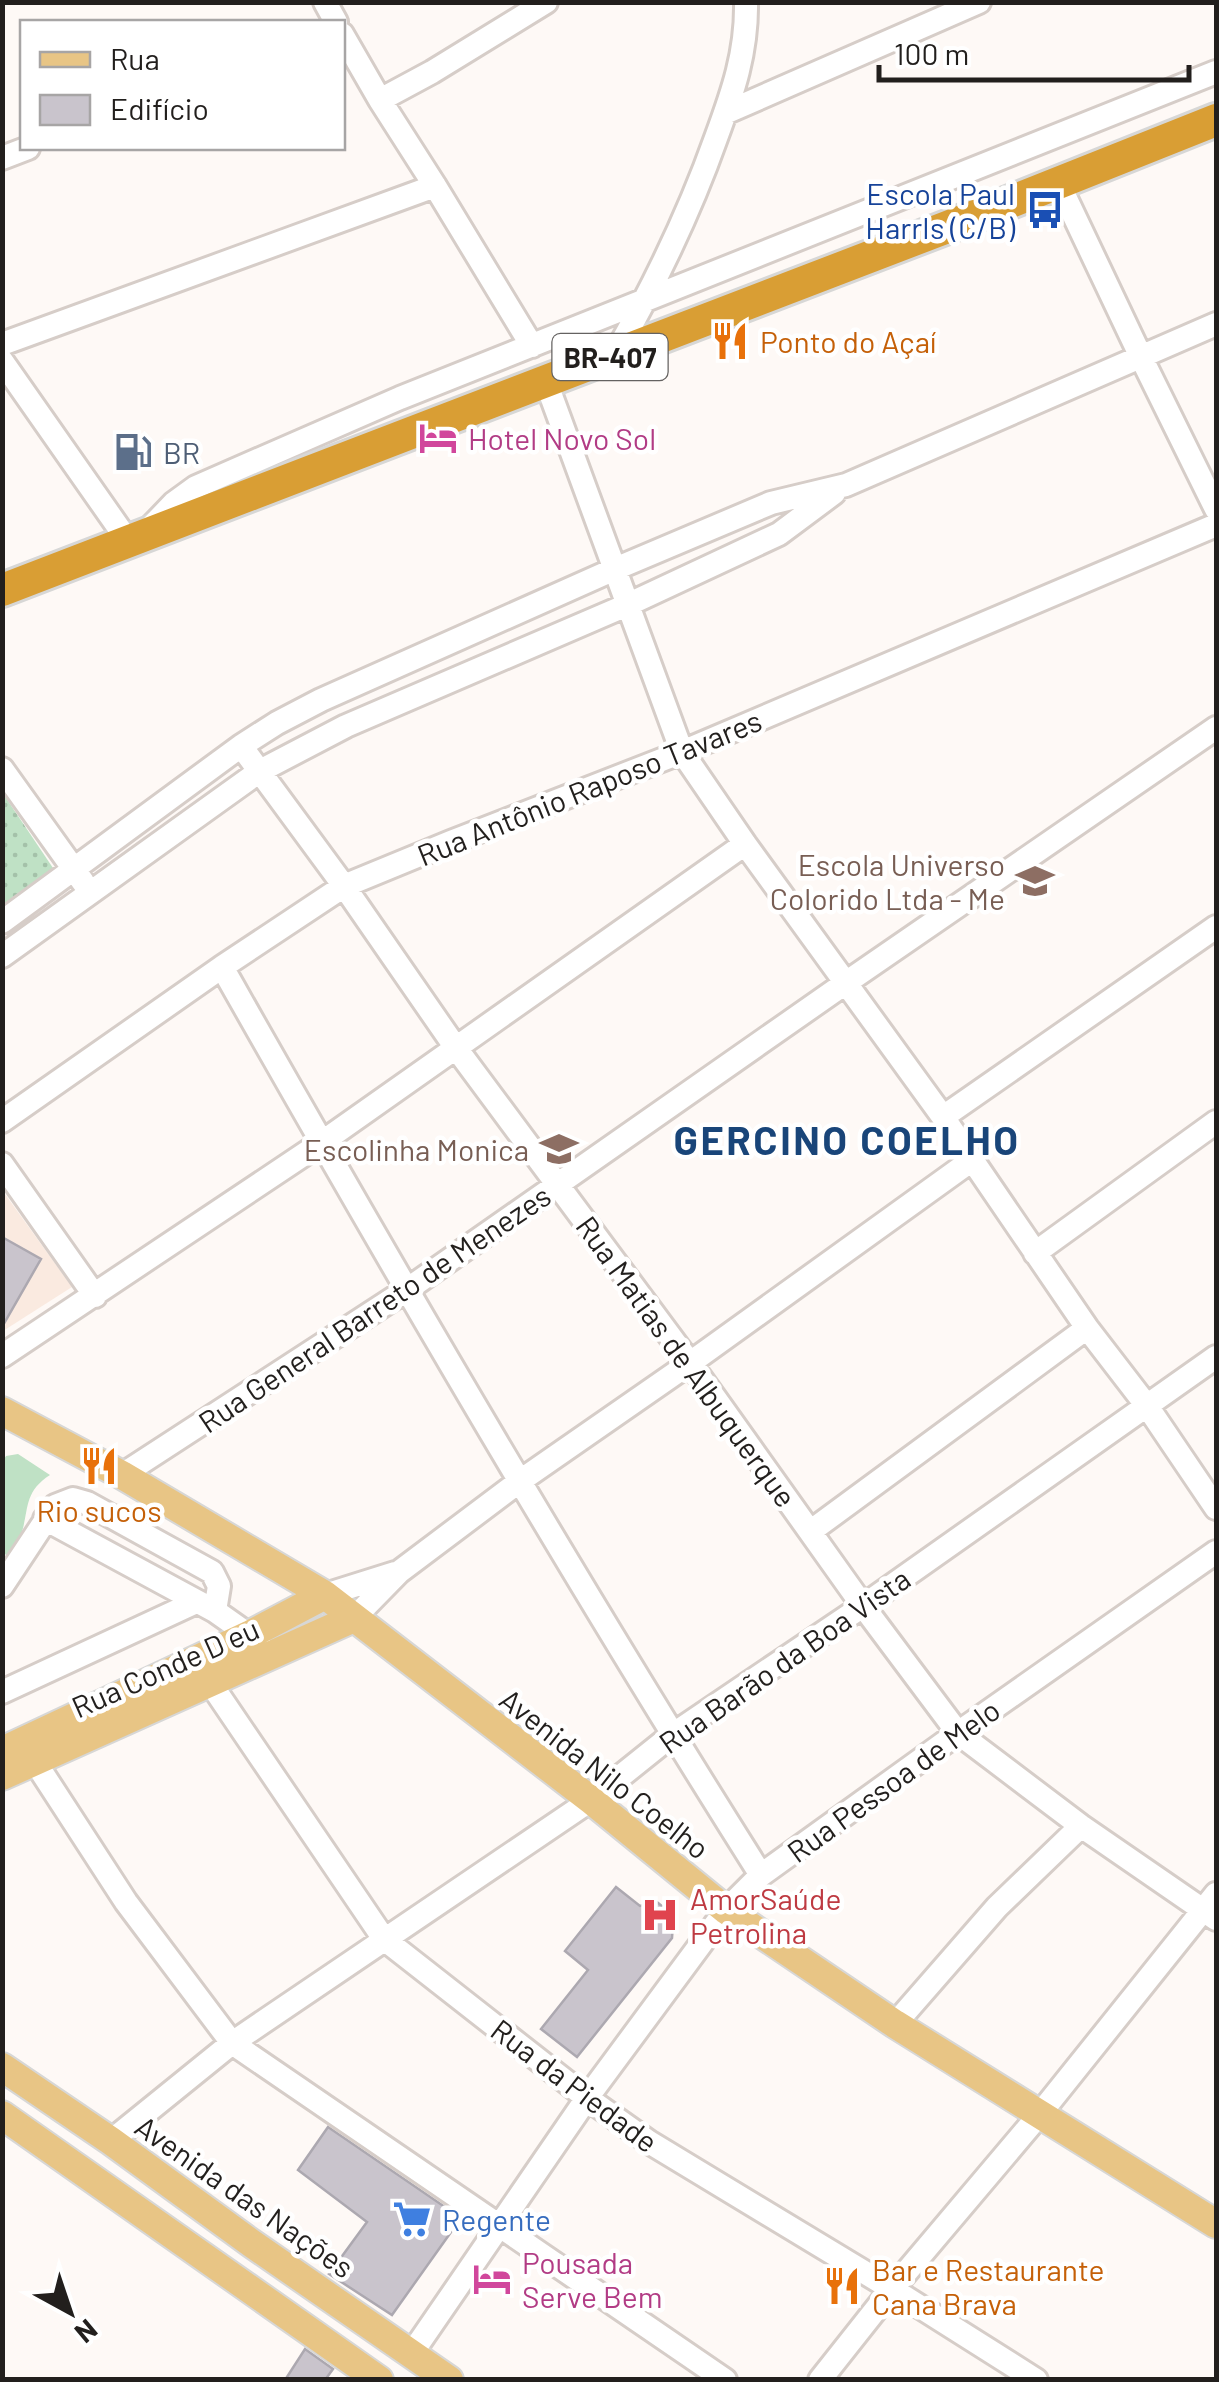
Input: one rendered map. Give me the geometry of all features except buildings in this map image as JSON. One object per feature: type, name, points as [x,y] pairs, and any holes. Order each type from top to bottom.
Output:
[{"type":"highway","name":"BR-407","points":[[2,590],[1059,184],[1216,120]]},
{"type":"main road","name":"Avenida Nilo Coelho","points":[[2,1412],[122,1475],[325,1595],[591,1800],[726,1910],[894,2024],[1216,2224]]},
{"type":"main road","name":"Rua Conde D eu","points":[[2,1776],[20,1751],[325,1595]]},
{"type":"main road","name":"Rua Conde D eu","points":[[20,1751],[211,1684],[354,1618]]},
{"type":"main road","name":"Avenida das Nações","points":[[2,2067],[449,2380]]},
{"type":"main road","points":[[2,2115],[379,2379]]},
{"type":"main road","points":[[233,2277],[228,2256],[241,2244],[251,2243]]},
{"type":"street","points":[[380,100],[546,2]]},
{"type":"street","points":[[614,356],[682,224],[725,114],[741,64],[746,2]]},
{"type":"street","points":[[725,114],[979,2]]},
{"type":"street","points":[[345,39],[532,346]]},
{"type":"street","points":[[2,361],[136,538],[196,487],[400,398],[1216,72]]},
{"type":"street","points":[[1059,184],[1216,509]]},
{"type":"street","points":[[2,344],[436,186]]},
{"type":"street","points":[[2,922],[241,746],[321,700],[615,569],[772,504],[846,485],[1216,324]]},
{"type":"street","points":[[546,382],[682,752],[744,844],[943,1116],[1216,1508]]},
{"type":"street","points":[[398,437],[400,398]]},
{"type":"street","points":[[2,956],[260,772],[346,726],[627,605],[779,534],[846,485]]},
{"type":"street","name":"Rua Antônio Raposo Tavares","points":[[2,1122],[344,886],[682,752],[1216,525]]},
{"type":"street","name":"Rua General Barreto de Menezes","points":[[122,1475],[408,1289],[1216,728]]},
{"type":"street","name":"Rua Matias de Albuquerque","points":[[241,746],[456,1048],[958,1732],[1081,1826],[1212,1908]]},
{"type":"street","points":[[2,769],[90,894]]},
{"type":"street","points":[[2,1356],[322,1143],[744,844]]},
{"type":"street","points":[[943,1116],[1216,927]]},
{"type":"street","points":[[222,967],[520,1481],[672,1736],[761,1875]]},
{"type":"street","points":[[1035,1253],[1216,1122]]},
{"type":"street","points":[[354,1618],[399,1572],[520,1481],[972,1160]]},
{"type":"street","points":[[2,1164],[94,1296]]},
{"type":"street","points":[[811,1531],[1087,1328]]},
{"type":"street","name":"Rua Barão da Boa Vista","points":[[111,2141],[232,2043],[591,1800],[672,1736],[1216,1357]]},
{"type":"street","points":[[2,1586],[55,1506],[73,1499],[212,1572],[219,1586],[205,1606],[2,1692]]},
{"type":"street","points":[[45,1519],[205,1606],[250,1634],[273,1654]]},
{"type":"street","name":"Rua Pessoa de Melo","points":[[412,2353],[586,2098],[726,1910],[761,1875],[1216,1552]]},
{"type":"street","points":[[325,1595],[399,1572]]},
{"type":"street","name":"Rua da Piedade","points":[[211,1684],[384,1939],[586,2098],[649,2142],[1036,2380]]},
{"type":"street","points":[[20,1751],[232,2043],[725,2380]]},
{"type":"street","points":[[894,2024],[997,1907],[1081,1826]]},
{"type":"street","points":[[820,2380],[1212,1908]]},
{"type":"shaded area","points":[[2,1190],[72,1287],[3,1331],[2,1331]]},
{"type":"green space","points":[[2,792],[55,871],[2,909]]},
{"type":"green space","points":[[18,1454],[50,1475],[30,1497],[22,1532],[8,1556],[3,1553],[3,1461],[6,1456]]},
{"type":"place","name":"Escola Paul HarrIs (C/B)","points":[[1045,210]]},
{"type":"place","name":"Ponto do Açaí","points":[[730,341]]},
{"type":"place","name":"Hotel Novo Sol","points":[[438,438]]},
{"type":"place","name":"BR","points":[[133,452]]},
{"type":"place","name":"Escola Universo Colorido Ltda - Me","points":[[1035,881]]},
{"type":"place","name":"Escolinha Monica","points":[[559,1149]]},
{"type":"place","name":"Rio sucos","points":[[99,1466]]},
{"type":"place","name":"AmorSaúde Petrolina","points":[[660,1915]]},
{"type":"place","name":"Regente","points":[[412,2219]]},
{"type":"place","name":"Pousada Serve Bem","points":[[492,2279]]},
{"type":"place","name":"Bar e Restaurante Cana Brava","points":[[842,2286]]},
{"type":"district","name":"GERCINO COELHO","points":[[847,1139]]}]
